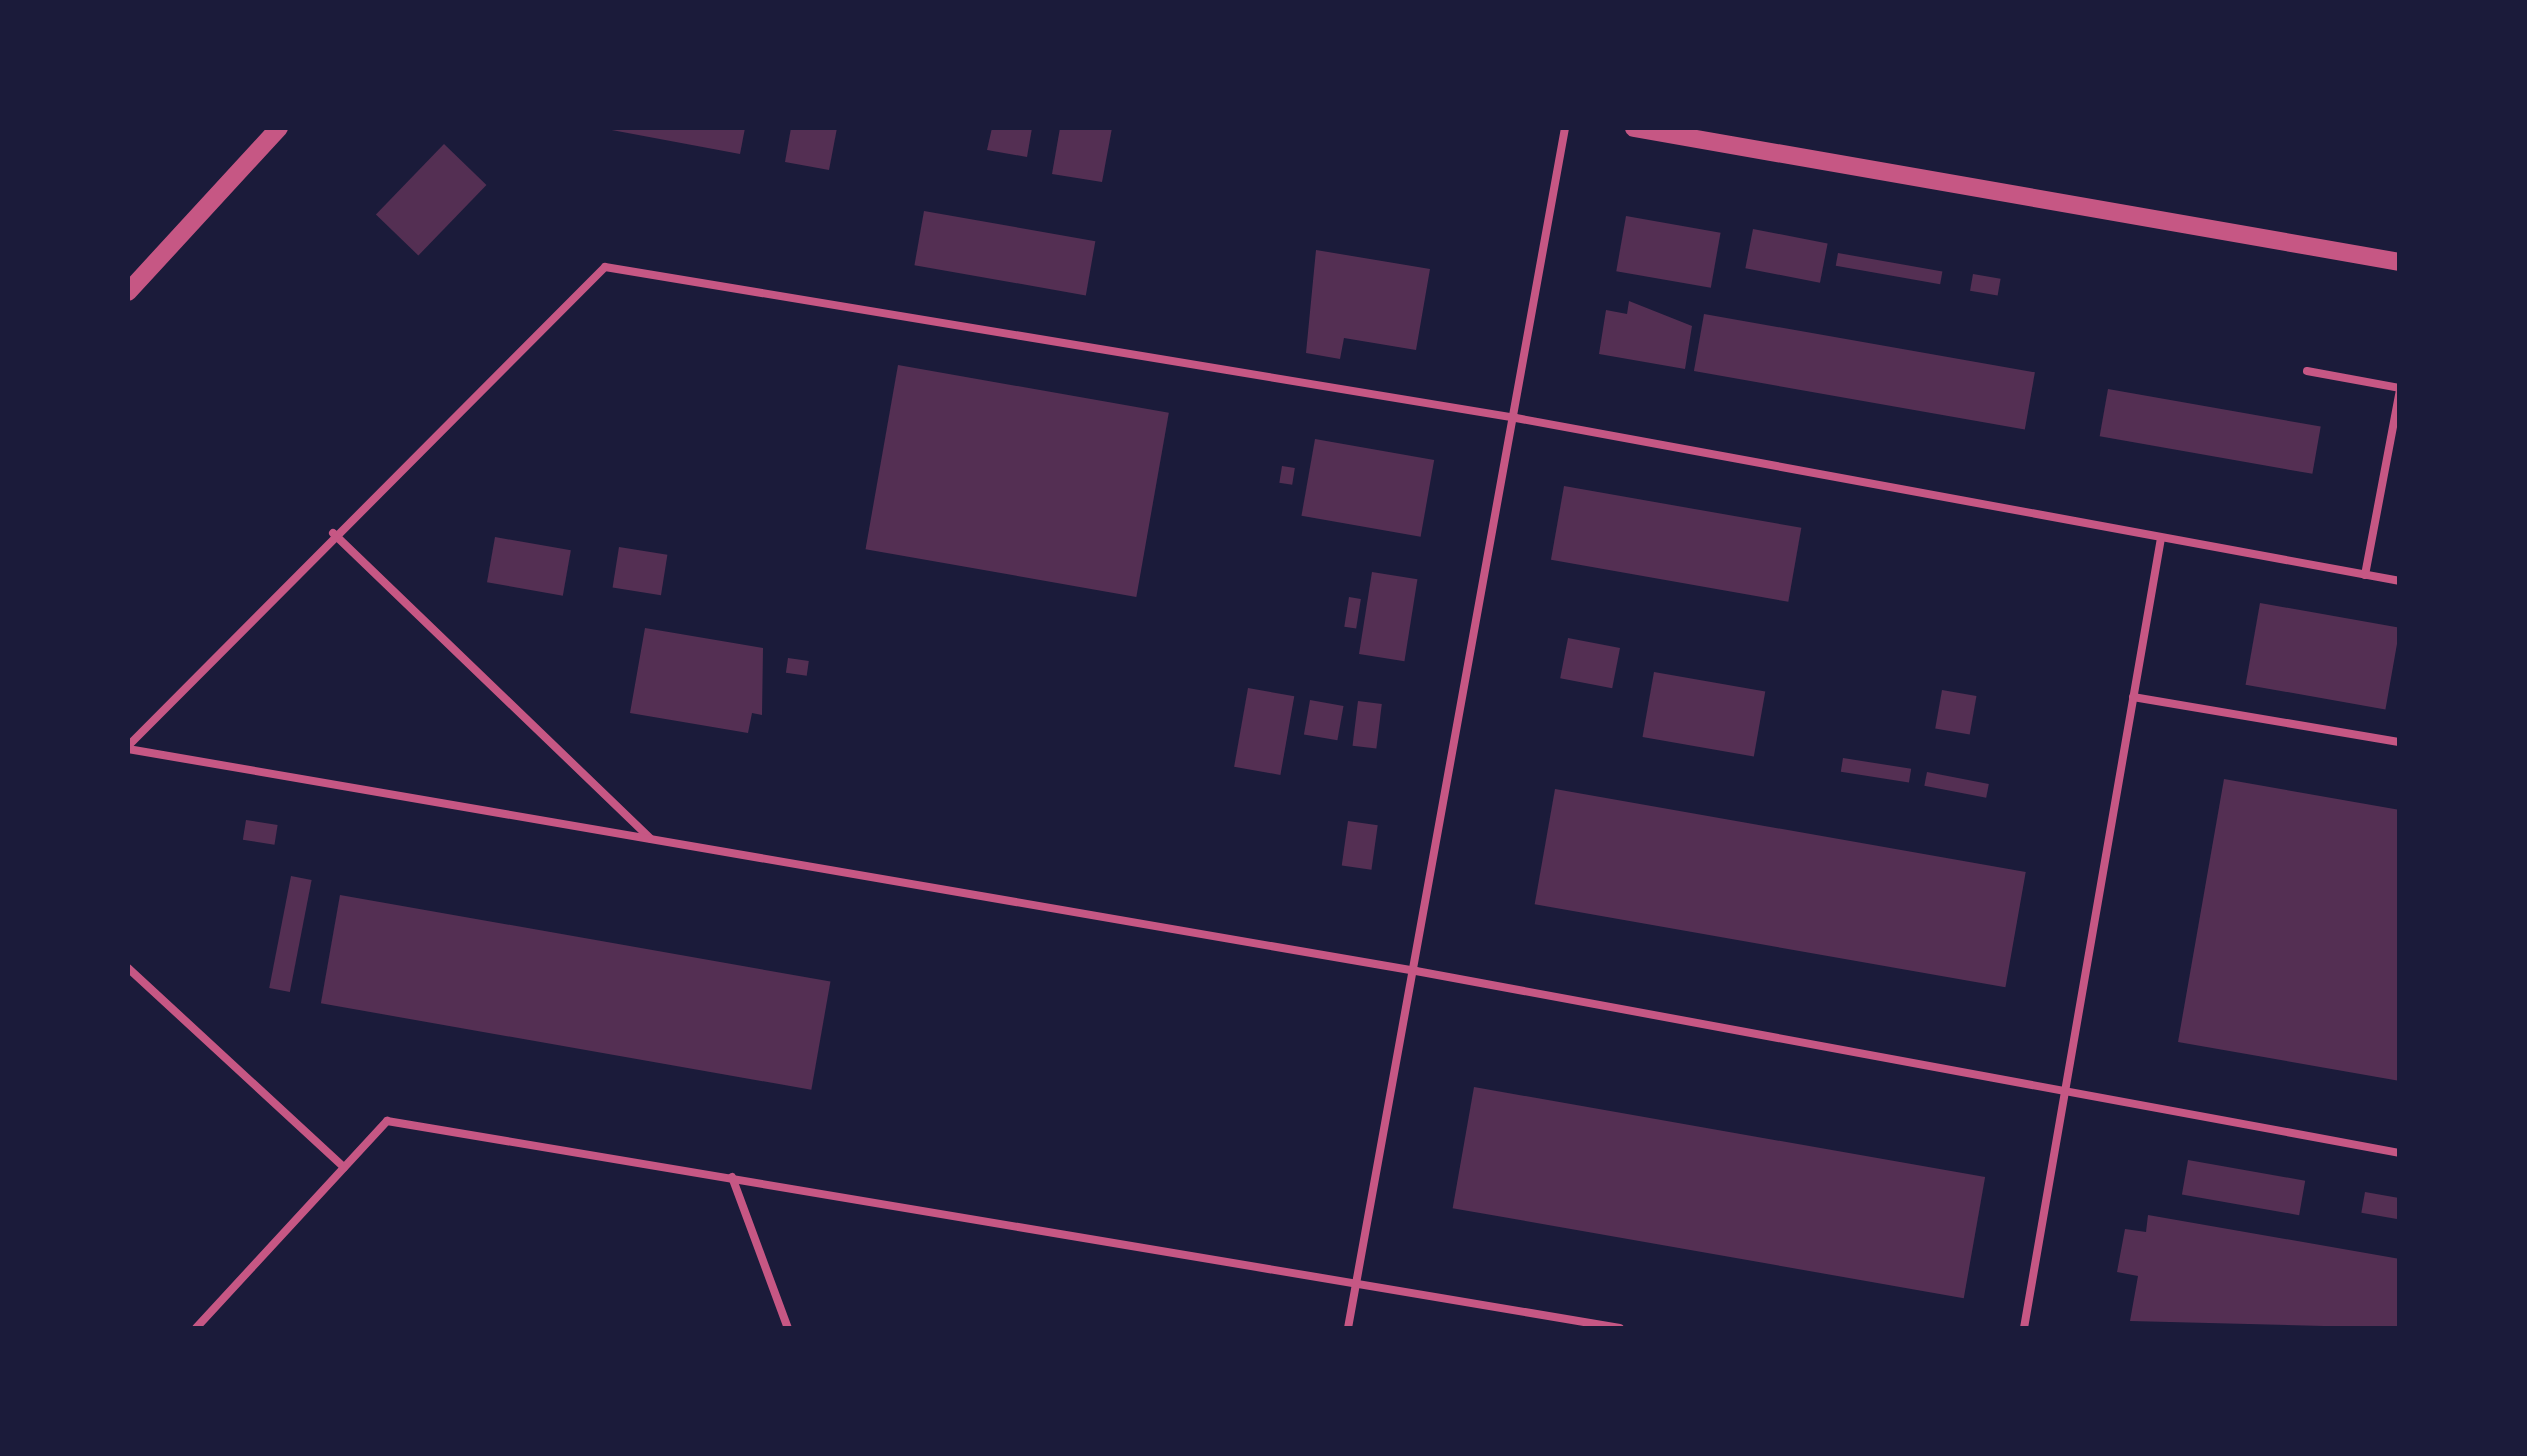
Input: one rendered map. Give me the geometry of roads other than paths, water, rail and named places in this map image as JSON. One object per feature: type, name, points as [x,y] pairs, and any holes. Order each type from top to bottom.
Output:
[{"type":"street","points":[[128,292],[279,128]]},
{"type":"street","points":[[1634,128],[2400,262]]},
{"type":"lane","points":[[1348,1328],[1416,971],[1565,128]]},
{"type":"lane","points":[[128,748],[333,533],[605,267],[1516,418],[2400,581]]},
{"type":"lane","points":[[2308,370],[2400,389],[2365,574]]},
{"type":"lane","points":[[333,533],[651,839]]},
{"type":"lane","points":[[2024,1328],[2060,1098],[2162,538]]},
{"type":"lane","points":[[2133,697],[2400,742]]},
{"type":"lane","points":[[128,748],[1416,971],[2060,1098],[2400,1154]]},
{"type":"lane","points":[[128,968],[344,1167]]},
{"type":"lane","points":[[196,1328],[387,1120],[1356,1279],[1620,1328]]},
{"type":"lane","points":[[732,1176],[788,1328]]}]
